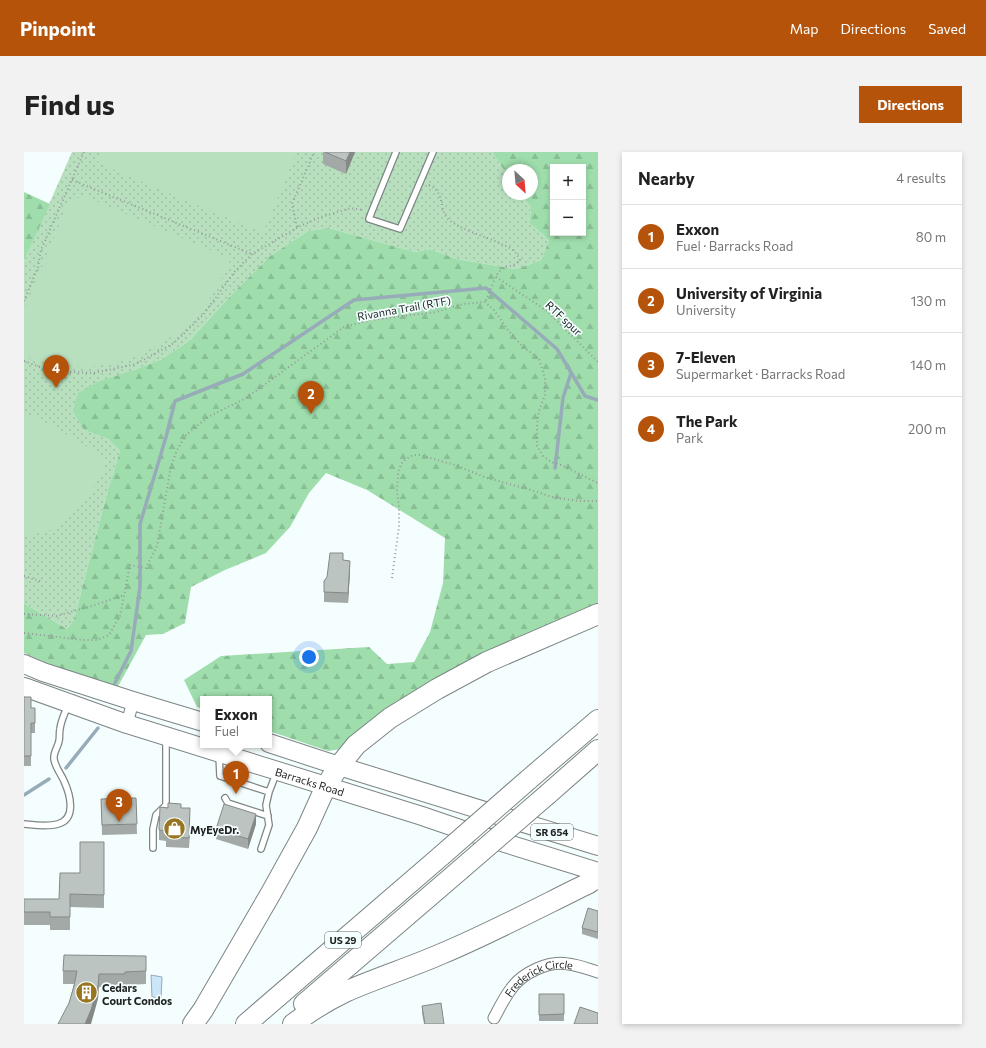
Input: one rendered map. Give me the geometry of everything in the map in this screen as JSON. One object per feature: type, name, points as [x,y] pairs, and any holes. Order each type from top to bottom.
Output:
[{"type":"highway","points":[[193,1024],[203,1010],[271,893],[307,828],[326,786],[356,745],[390,718],[437,689],[487,662],[598,614]]},
{"type":"highway","name":"US 29","points":[[246,1024],[598,720]]},
{"type":"highway","name":"US 29","points":[[282,1024],[598,750]]},
{"type":"highway","points":[[293,1024],[314,1008],[344,993],[482,936],[589,883],[598,877]]},
{"type":"main road","points":[[24,664],[43,672],[200,721]]},
{"type":"main road","name":"Barracks Road","points":[[24,687],[127,724],[200,747]]},
{"type":"main road","name":"Barracks Road","points":[[272,743],[340,766],[598,846]]},
{"type":"main road","name":"Barracks Road","points":[[202,748],[598,872]]},
{"type":"street","points":[[127,724],[133,701]]},
{"type":"street","name":"Frederick Circle","points":[[494,1018],[511,988],[530,972],[540,967],[568,963],[598,972]]},
{"type":"lane","points":[[396,152],[369,219],[400,229],[433,152]]},
{"type":"lane","points":[[24,824],[59,824],[65,821],[70,813],[68,790],[53,757],[59,741],[63,717],[69,703]]},
{"type":"lane","points":[[153,848],[153,829],[156,815],[166,805],[166,737]]},
{"type":"lane","points":[[219,753],[221,782]]},
{"type":"lane","points":[[261,849],[269,825],[266,804],[277,771]]},
{"type":"lane","points":[[220,776],[269,792]]},
{"type":"lane","points":[[241,783],[243,789]]},
{"type":"lane","points":[[225,798],[228,803],[248,807],[268,816]]},
{"type":"path","points":[[24,301],[38,266],[41,250],[84,152]]},
{"type":"path","points":[[297,227],[292,204],[314,152]]},
{"type":"path","points":[[72,180],[252,254]]},
{"type":"path","points":[[420,182],[433,187],[440,196],[442,209],[448,219],[459,226],[504,245],[515,252],[520,260],[517,264],[500,270],[485,302],[494,310],[508,330],[522,346],[538,359],[545,378],[545,395],[539,411],[536,431],[537,446],[543,456],[551,462],[561,465],[598,483]]},
{"type":"path","points":[[24,361],[50,370],[94,373],[136,364],[174,343],[204,314],[235,271],[252,254],[297,227],[322,217],[351,208],[372,210]]},
{"type":"path","name":"RTF spur","points":[[496,277],[547,311],[598,362]]},
{"type":"path","name":"Rivanna Trail (RTF)","points":[[124,595],[130,566],[146,568],[157,546],[171,466],[177,450],[186,435],[208,417],[246,398],[344,327],[372,320],[436,312],[463,304],[485,302]]},
{"type":"path","points":[[392,578],[399,527],[399,507],[396,490],[398,476],[401,464],[406,458],[413,455],[420,455],[455,465],[487,478],[528,489],[552,498],[578,501],[598,501]]},
{"type":"path","points":[[24,576],[44,582]]},
{"type":"path","points":[[24,614],[56,616],[124,595],[120,616],[109,635],[97,640],[82,640],[24,633]]},
{"type":"green space","points":[[72,152],[494,152],[494,155],[502,167],[502,200],[525,200],[531,208],[529,223],[549,240],[541,260],[516,269],[457,259],[430,249],[415,252],[329,228],[308,231],[270,256],[233,293],[190,340],[162,359],[131,371],[84,430],[108,439],[120,451],[107,493],[74,619],[67,629],[24,603],[24,261]]},
{"type":"green space","points":[[102,152],[297,152],[263,233],[98,163]]},
{"type":"green space","points":[[494,152],[598,152],[598,606],[342,749],[328,751],[272,732],[272,696],[200,696],[200,708],[197,707],[184,680],[221,656],[369,647],[387,664],[414,662],[430,632],[443,583],[445,538],[367,490],[326,473],[309,493],[290,527],[266,553],[225,570],[191,587],[185,623],[163,634],[146,635],[115,692],[24,653],[24,603],[67,629],[74,619],[107,493],[120,451],[108,439],[84,430],[73,411],[78,393],[97,382],[162,359],[190,340],[233,293],[270,256],[308,231],[329,228],[415,252],[430,249],[457,259],[516,269],[541,260],[549,240],[529,223],[531,208],[525,200],[538,200],[538,164],[502,164],[502,167],[494,155]]},
{"type":"green space","points":[[24,192],[50,204],[24,261]]},
{"type":"green space","points":[[84,196],[231,259],[218,287],[186,328],[138,356],[113,364],[88,367],[62,366],[24,356],[24,310],[69,201]]},
{"type":"green space","points":[[24,413],[45,422],[106,458],[103,472],[89,495],[70,515],[51,530],[24,537]]},
{"type":"water","points":[[151,975],[162,977],[161,998],[152,997]]},
{"type":"building","points":[[325,152],[350,152],[346,161]]},
{"type":"building","points":[[330,553],[343,553],[343,560],[350,561],[348,593],[324,592],[324,581],[327,577]]},
{"type":"building","points":[[24,697],[31,697],[31,708],[35,708],[35,723],[31,723],[31,756],[24,756]]},
{"type":"building","points":[[136,798],[137,824],[102,825],[101,799]]},
{"type":"building","name":"MyEyeDr.","points":[[168,803],[181,804],[181,808],[190,808],[189,838],[166,837],[166,831],[159,830],[160,807],[168,808]]},
{"type":"building","points":[[224,804],[256,814],[248,839],[216,829]]},
{"type":"building","points":[[80,842],[104,842],[104,895],[70,894],[70,917],[50,917],[50,912],[24,912],[24,899],[59,899],[60,873],[80,873]]},
{"type":"building","points":[[588,908],[598,911],[598,932],[582,928]]},
{"type":"building","points":[[64,955],[146,956],[146,971],[125,972],[125,974],[99,974],[98,986],[85,1024],[58,1024],[69,1003],[77,971],[63,971]]},
{"type":"building","points":[[539,994],[564,994],[564,1014],[539,1015]]},
{"type":"building","points":[[441,1003],[444,1024],[425,1024],[422,1006]]},
{"type":"building","points":[[580,1007],[598,1013],[598,1024],[574,1024]]},
{"type":"waterway","points":[[115,683],[131,651],[140,587],[140,524],[175,401],[243,374],[354,300],[486,288],[557,349],[585,396],[598,400]]},
{"type":"waterway","points":[[555,468],[563,398],[571,373]]},
{"type":"waterway","points":[[66,768],[98,728]]},
{"type":"waterway","points":[[24,795],[49,779]]},
{"type":"place","name":"The Park","points":[[56,388]]},
{"type":"place","name":"University of Virginia","points":[[311,414]]},
{"type":"place","name":"Exxon","points":[[236,794]]},
{"type":"place","name":"7-Eleven","points":[[119,822]]},
{"type":"place","name":"MyEyeDr.","points":[[174,829]]},
{"type":"place","name":"Cedars Court Condos","points":[[87,993]]}]
